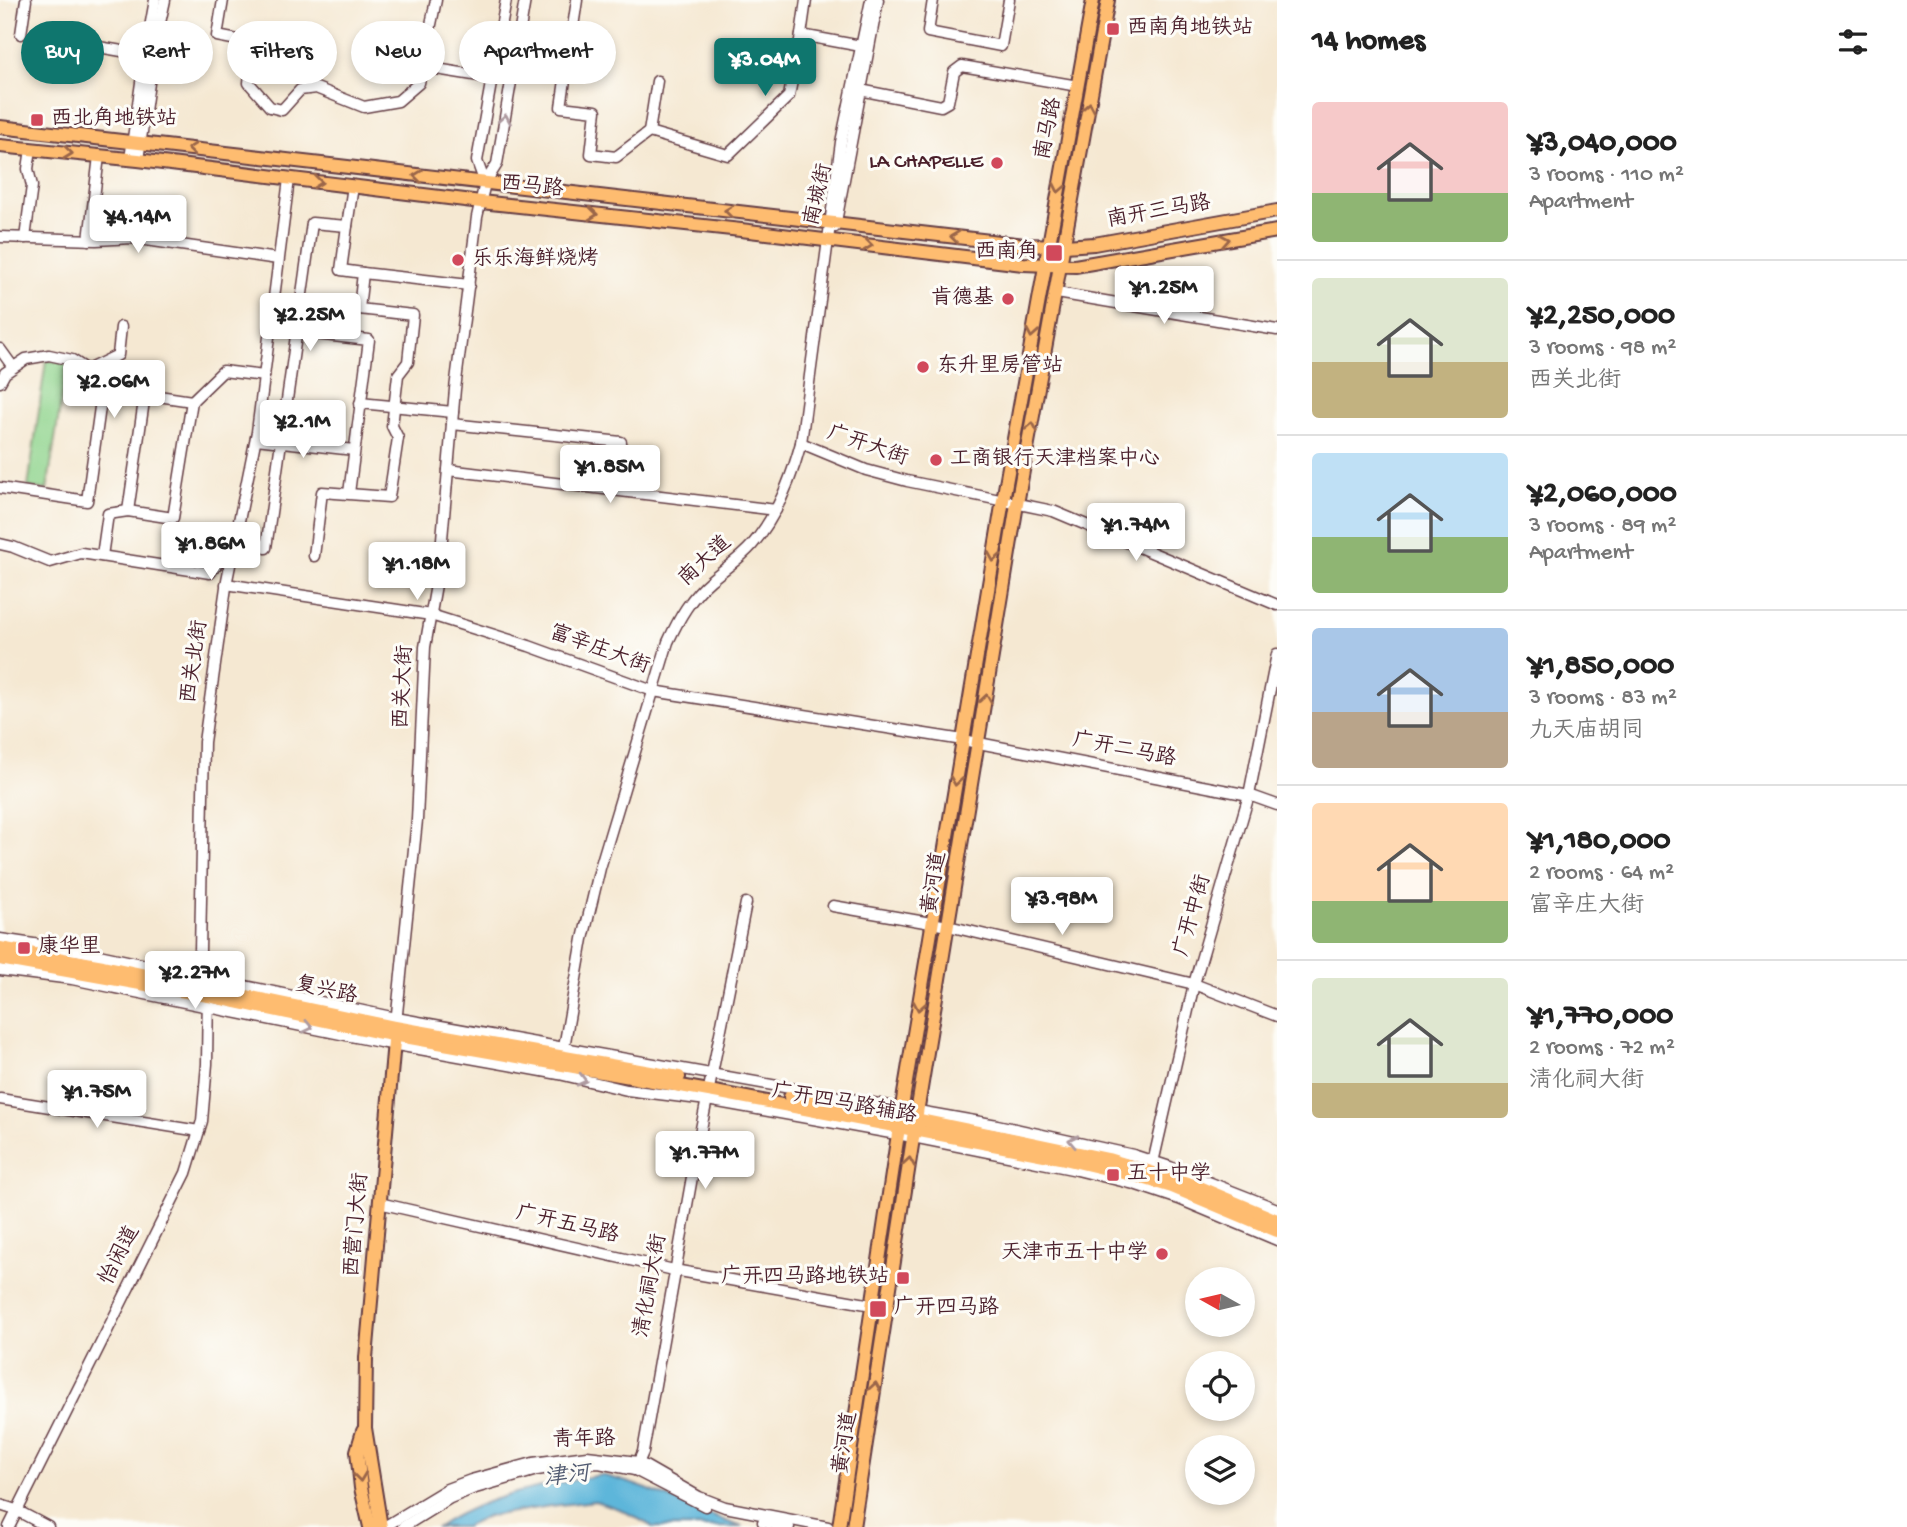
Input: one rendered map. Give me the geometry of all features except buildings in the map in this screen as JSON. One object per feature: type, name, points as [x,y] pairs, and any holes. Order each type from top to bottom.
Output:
[{"type":"main road","name":"南马路","points":[[1044,265],[1092,0]]},
{"type":"main road","name":"南马路","points":[[1065,246],[1108,0]]},
{"type":"main road","name":"西马路","points":[[0,127],[1048,246]]},
{"type":"main road","name":"西马路","points":[[0,146],[1061,266]]},
{"type":"main road","name":"南开三马路","points":[[1048,246],[1103,242],[1277,211]]},
{"type":"main road","name":"南开三马路","points":[[1061,266],[1277,232]]},
{"type":"main road","name":"黄河道","points":[[853,1527],[915,1124],[1017,504],[1065,246]]},
{"type":"main road","name":"黄河道","points":[[839,1527],[900,1121],[1044,265]]},
{"type":"main road","name":"复兴路","points":[[0,948],[103,966],[207,992]]},
{"type":"main road","name":"复兴路","points":[[0,959],[207,992],[395,1031]]},
{"type":"main road","points":[[395,1031],[1108,1159],[1277,1231]]},
{"type":"main road","name":"西营门大街","points":[[382,1527],[365,1428],[366,1358],[395,1031]]},
{"type":"main road","points":[[1150,1175],[1194,1185],[1277,1220]]},
{"type":"main road","name":"西营门大街","points":[[365,1428],[357,1451],[361,1488],[370,1527]]},
{"type":"street","points":[[20,34],[26,0]]},
{"type":"street","points":[[151,21],[155,0]]},
{"type":"street","points":[[136,143],[165,0]]},
{"type":"street","points":[[223,0],[217,36],[253,43],[248,83],[270,107],[282,110],[299,90],[316,89],[364,107],[398,101],[418,84]]},
{"type":"street","points":[[432,21],[436,0]]},
{"type":"street","points":[[502,21],[506,0]]},
{"type":"street","points":[[485,183],[497,164],[525,0]]},
{"type":"street","points":[[577,0],[561,107],[596,111],[591,154],[616,157],[649,132],[657,81]]},
{"type":"street","points":[[649,132],[728,155],[789,96],[806,0]]},
{"type":"street","name":"南城街","points":[[833,223],[841,142],[871,0]]},
{"type":"street","name":"南城街","points":[[830,240],[878,0]]},
{"type":"street","points":[[933,0],[928,32],[1001,46],[1009,0]]},
{"type":"street","points":[[801,36],[861,46]]},
{"type":"street","points":[[860,90],[941,106],[948,102],[954,72],[962,66],[1078,86]]},
{"type":"street","points":[[134,160],[142,84]]},
{"type":"street","points":[[485,183],[477,161],[491,84]]},
{"type":"street","points":[[25,238],[32,186],[28,169],[31,149]]},
{"type":"street","points":[[89,240],[99,156]]},
{"type":"street","name":"西关北街","points":[[207,992],[200,952],[204,742],[226,584],[256,439],[289,179]]},
{"type":"street","name":"西关大街","points":[[395,1031],[418,820],[425,647],[439,562],[468,285],[485,183]]},
{"type":"street","points":[[353,186],[341,271],[468,285]]},
{"type":"street","points":[[266,548],[312,223],[347,226]]},
{"type":"street","points":[[0,237],[89,240],[131,238],[278,259]]},
{"type":"street","name":"南大道","points":[[562,1061],[583,939],[600,868],[668,642],[679,619],[695,596],[754,542],[787,489],[801,443],[830,240]]},
{"type":"street","points":[[314,556],[322,492],[389,497],[398,438],[392,426],[398,375],[408,362],[413,315],[359,309],[363,273]]},
{"type":"street","points":[[1057,293],[1277,330]]},
{"type":"street","points":[[87,370],[118,355],[121,327]]},
{"type":"street","points":[[270,329],[369,340],[349,493]]},
{"type":"street","points":[[0,349],[13,368]]},
{"type":"street","points":[[0,382],[5,373],[26,359],[49,355],[72,360],[92,373],[101,400],[87,501],[0,488]]},
{"type":"street","points":[[102,555],[108,514],[128,511],[173,518],[192,401],[223,371],[264,376]]},
{"type":"street","points":[[128,511],[145,394],[192,401]]},
{"type":"street","points":[[360,403],[453,412]]},
{"type":"street","points":[[452,424],[621,442]]},
{"type":"street","points":[[256,439],[354,450]]},
{"type":"street","name":"广开大街","points":[[801,443],[885,475],[1053,511],[1277,606]]},
{"type":"street","points":[[448,470],[776,510]]},
{"type":"street","points":[[0,544],[50,562],[81,553],[210,573],[234,542]]},
{"type":"street","name":"富辛庄大街","points":[[226,584],[431,615],[529,646],[653,691],[963,740]]},
{"type":"street","name":"广开中街","points":[[1150,1175],[1194,984],[1249,794],[1277,654]]},
{"type":"street","name":"广开二马路","points":[[963,740],[1249,794],[1277,805]]},
{"type":"street","name":"清化祠大街","points":[[637,1466],[643,1452],[674,1270],[746,903]]},
{"type":"street","points":[[833,906],[948,926],[1194,984],[1277,1016]]},
{"type":"street","points":[[0,939],[80,951],[207,992],[395,1031]]},
{"type":"street","points":[[0,970],[207,992],[395,1031]]},
{"type":"street","name":"怡闲道","points":[[9,1527],[186,1173],[198,1131],[207,1064],[207,992]]},
{"type":"street","name":"广开四马路辅路","points":[[395,1031],[562,1061],[627,1090],[710,1087],[915,1124],[1110,1178],[1150,1175],[1179,1199],[1277,1240]]},
{"type":"street","points":[[0,1098],[198,1131]]},
{"type":"street","points":[[1150,1175],[1277,1209]]},
{"type":"street","name":"广开五马路","points":[[379,1203],[674,1270],[872,1305]]},
{"type":"street","name":"青年路","points":[[382,1527],[447,1489],[533,1463],[587,1456],[637,1466],[725,1507],[828,1527]]},
{"type":"street","name":"青年路","points":[[403,1527],[450,1498],[472,1489],[537,1470],[599,1463],[637,1466],[684,1497],[711,1509],[789,1527]]},
{"type":"street","points":[[0,1505],[16,1510],[48,1527]]},
{"type":"green space","points":[[46,360],[67,363],[47,490],[28,487]]},
{"type":"water","points":[[601,1475],[638,1486],[743,1527],[653,1527],[622,1510],[595,1501],[489,1516],[465,1527],[438,1527],[476,1506],[496,1499]]},
{"type":"place","name":"西南角地铁站","points":[[1113,29]]},
{"type":"place","name":"西北角地铁站","points":[[37,120]]},
{"type":"place","name":"LA CHAPELLE","points":[[997,163]]},
{"type":"place","name":"西南角","points":[[1054,253]]},
{"type":"place","name":"乐乐海鲜烧烤","points":[[458,260]]},
{"type":"place","name":"肯德基","points":[[1008,299]]},
{"type":"place","name":"东升里房管站","points":[[923,367]]},
{"type":"place","name":"工商银行天津档案中心","points":[[936,460]]},
{"type":"place","name":"康华里","points":[[24,948]]},
{"type":"place","name":"五十中学","points":[[1113,1175]]},
{"type":"place","name":"天津市五十中学","points":[[1162,1254]]},
{"type":"place","name":"广开四马路地铁站","points":[[903,1278]]},
{"type":"place","name":"广开四马路","points":[[878,1309]]},
{"type":"water label","name":"津河","points":[[567,1477]]}]
